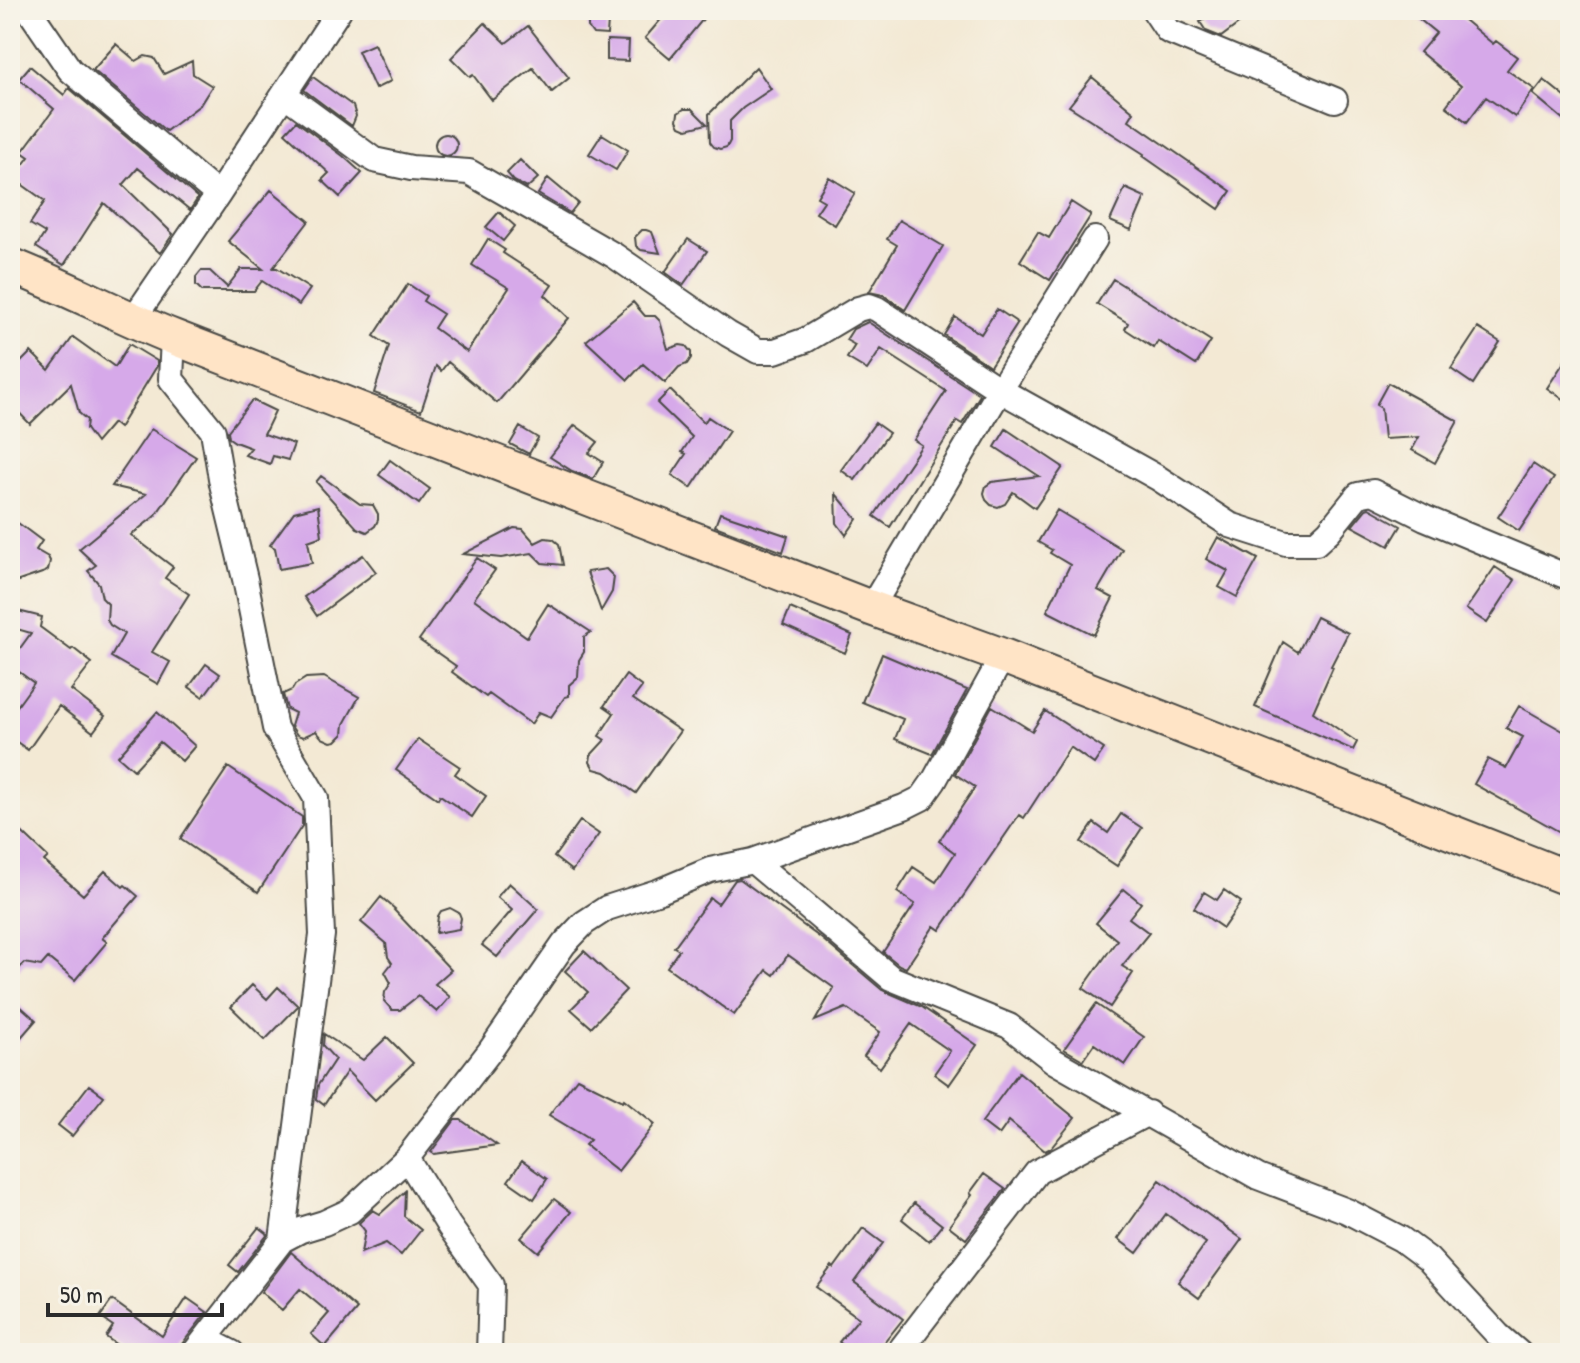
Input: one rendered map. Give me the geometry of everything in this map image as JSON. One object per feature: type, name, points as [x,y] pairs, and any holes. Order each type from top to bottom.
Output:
[{"type":"main road","points":[[19,274],[173,337],[871,608],[1003,656],[1570,879]]},
{"type":"street","points":[[29,10],[70,70],[218,195]]},
{"type":"street","points":[[132,321],[339,10]]},
{"type":"street","points":[[1154,10],[1168,31],[1335,100]]},
{"type":"street","points":[[284,94],[374,160],[411,168],[469,172],[615,256],[728,334],[758,351],[775,351],[806,340],[858,309],[869,306],[1000,390],[1158,478],[1230,525],[1286,543],[1316,543],[1358,495],[1373,492],[1425,518],[1570,578]]},
{"type":"street","points":[[871,608],[1000,390],[1095,239]]},
{"type":"street","points":[[173,337],[171,379],[213,431],[275,728],[316,798],[322,935],[282,1240]]},
{"type":"street","points":[[232,1353],[200,1346],[282,1240],[350,1211],[407,1158],[490,1051],[564,944],[584,923],[607,908],[710,870],[753,861],[922,798],[1003,656]]},
{"type":"street","points":[[753,861],[891,978],[1009,1026],[1054,1061],[1258,1177],[1347,1211],[1401,1239],[1428,1259],[1498,1335],[1519,1353]]},
{"type":"street","points":[[898,1353],[1037,1172],[1148,1113]]},
{"type":"street","points":[[407,1158],[449,1226],[491,1285],[489,1353]]},
{"type":"building","points":[[669,10],[694,10],[704,18],[670,59],[645,38]]},
{"type":"building","points":[[1215,10],[1257,10],[1221,37],[1206,31],[1200,22]]},
{"type":"building","points":[[1408,10],[1452,10],[1493,44],[1496,41],[1517,57],[1507,70],[1534,89],[1515,117],[1486,97],[1467,122],[1446,106],[1461,86],[1420,52],[1436,33]]},
{"type":"building","points":[[594,14],[603,15],[608,21],[607,35],[593,34],[588,27],[588,20]]},
{"type":"building","points":[[485,23],[506,43],[528,26],[569,78],[552,92],[533,68],[492,100],[473,75],[470,77],[451,58]]},
{"type":"building","points":[[607,40],[629,41],[628,61],[607,60]]},
{"type":"building","points":[[116,44],[136,61],[145,56],[154,58],[164,74],[192,61],[193,74],[212,86],[200,105],[166,131],[93,70]]},
{"type":"building","points":[[374,44],[391,81],[375,89],[358,51]]},
{"type":"building","points":[[30,66],[64,95],[69,88],[198,198],[190,210],[138,168],[123,185],[173,234],[160,253],[104,203],[64,265],[36,247],[45,233],[30,224],[45,201],[13,178],[29,157],[22,152],[54,109],[19,79]]},
{"type":"building","points":[[756,67],[771,89],[730,121],[727,147],[714,147],[710,142],[709,114]]},
{"type":"building","points":[[313,77],[353,106],[356,116],[352,126],[304,90]]},
{"type":"building","points":[[1092,77],[1134,112],[1129,120],[1231,191],[1219,209],[1144,154],[1069,106]]},
{"type":"building","points":[[1544,80],[1570,101],[1570,125],[1533,94]]},
{"type":"building","points":[[692,109],[707,124],[687,129],[680,126],[678,113]]},
{"type":"building","points":[[296,121],[362,173],[340,197],[322,180],[329,173],[285,133]]},
{"type":"building","points":[[446,134],[457,145],[446,156],[435,145]]},
{"type":"building","points":[[602,134],[628,150],[616,170],[589,154]]},
{"type":"building","points":[[520,160],[538,178],[527,188],[507,173]]},
{"type":"building","points":[[829,177],[855,193],[835,225],[816,213],[824,201],[817,197]]},
{"type":"building","points":[[548,178],[578,203],[570,213],[538,194]]},
{"type":"building","points":[[1125,188],[1145,197],[1131,230],[1110,221]]},
{"type":"building","points":[[271,190],[309,221],[273,268],[310,289],[299,305],[262,281],[254,291],[202,291],[196,285],[196,277],[201,271],[210,271],[227,287],[241,269],[263,269],[228,241]]},
{"type":"building","points":[[1071,202],[1091,215],[1050,280],[1020,261],[1038,232],[1049,238]]},
{"type":"building","points":[[499,212],[515,226],[503,241],[486,227]]},
{"type":"building","points":[[899,220],[943,246],[905,310],[883,295],[869,292],[897,245],[887,239]]},
{"type":"building","points":[[642,230],[652,232],[660,253],[641,250],[636,246],[635,237]]},
{"type":"building","points":[[488,239],[505,250],[503,253],[552,285],[545,295],[569,318],[497,403],[448,362],[441,371],[436,366],[421,411],[374,393],[389,346],[374,336],[408,284],[426,296],[423,301],[443,314],[434,328],[467,352],[509,288],[472,265]]},
{"type":"building","points":[[688,239],[707,251],[683,285],[665,272]]},
{"type":"building","points":[[1113,279],[1211,341],[1196,365],[1158,341],[1154,348],[1125,329],[1128,323],[1097,304]]},
{"type":"building","points":[[633,302],[645,316],[655,316],[660,321],[668,349],[680,345],[691,352],[687,364],[679,367],[665,383],[643,364],[628,380],[586,341]]},
{"type":"building","points":[[997,309],[1018,323],[990,366],[944,335],[955,317],[981,334]]},
{"type":"building","points":[[868,322],[980,395],[962,424],[957,421],[890,527],[874,516],[922,445],[914,440],[946,391],[881,349],[867,370],[847,358],[855,345],[846,340],[853,329]]},
{"type":"building","points":[[1478,328],[1500,342],[1473,384],[1451,369]]},
{"type":"building","points":[[73,337],[115,367],[129,344],[157,361],[157,366],[119,428],[113,423],[96,443],[86,429],[87,420],[79,413],[71,384],[30,424],[10,403],[10,350],[21,362],[31,352],[49,370]]},
{"type":"building","points":[[1570,353],[1570,404],[1547,388]]},
{"type":"building","points":[[1388,383],[1458,421],[1435,463],[1412,450],[1419,437],[1384,439],[1381,408],[1376,405]]},
{"type":"building","points":[[670,390],[704,423],[708,417],[729,431],[691,488],[672,475],[686,454],[682,452],[692,437],[657,403]]},
{"type":"building","points":[[252,400],[275,411],[264,434],[294,444],[288,460],[273,456],[270,464],[245,455],[251,448],[229,438],[228,431]]},
{"type":"building","points":[[875,423],[889,433],[855,480],[841,470]]},
{"type":"building","points":[[575,425],[598,442],[589,453],[603,462],[593,479],[572,471],[550,457]]},
{"type":"building","points":[[520,427],[538,438],[529,454],[510,444]]},
{"type":"building","points":[[151,429],[196,457],[155,516],[131,535],[173,567],[165,578],[189,594],[152,652],[170,662],[158,684],[111,657],[124,634],[107,620],[108,604],[102,598],[99,584],[88,571],[96,565],[79,549],[146,494],[112,486]]},
{"type":"building","points":[[1006,429],[1063,467],[1035,508],[1013,492],[1005,504],[998,507],[986,500],[986,486],[992,482],[1039,476],[995,447]]},
{"type":"building","points":[[390,460],[430,489],[419,504],[379,475]]},
{"type":"building","points":[[1533,464],[1554,478],[1519,531],[1498,517]]},
{"type":"building","points":[[321,476],[360,504],[373,505],[378,514],[375,526],[367,532],[357,528],[316,482]]},
{"type":"building","points":[[836,494],[857,519],[846,535],[837,523]]},
{"type":"building","points":[[318,506],[322,536],[308,541],[312,563],[279,569],[275,548],[270,545],[294,512]]},
{"type":"building","points":[[1369,508],[1401,526],[1389,546],[1352,526]]},
{"type":"building","points":[[1057,510],[1122,549],[1098,590],[1113,598],[1094,635],[1047,611],[1070,565],[1038,542]]},
{"type":"building","points":[[720,513],[788,536],[783,552],[715,526]]},
{"type":"building","points":[[10,517],[42,541],[36,550],[50,561],[45,572],[10,584]]},
{"type":"building","points":[[514,528],[523,529],[535,543],[545,538],[553,539],[559,544],[563,565],[542,563],[532,553],[501,558],[463,554]]},
{"type":"building","points":[[1218,537],[1258,559],[1237,597],[1219,587],[1228,571],[1206,559]]},
{"type":"building","points":[[363,555],[376,572],[317,616],[304,597]]},
{"type":"building","points":[[477,558],[495,570],[474,599],[527,637],[548,604],[591,632],[584,637],[578,677],[569,685],[569,696],[551,717],[539,712],[531,724],[452,672],[456,666],[419,640]]},
{"type":"building","points":[[1495,567],[1515,580],[1487,623],[1466,609]]},
{"type":"building","points":[[606,569],[614,577],[612,592],[601,611],[587,572]]},
{"type":"building","points":[[790,608],[852,635],[845,653],[783,625]]},
{"type":"building","points":[[10,609],[42,617],[40,627],[92,663],[71,690],[105,716],[93,732],[59,706],[28,750],[10,737],[10,716],[34,683],[10,665],[31,633],[10,627]]},
{"type":"building","points":[[1316,617],[1348,633],[1313,712],[1357,742],[1353,750],[1255,707],[1283,642],[1298,652]]},
{"type":"building","points":[[882,654],[967,690],[932,754],[895,739],[903,719],[862,702]]},
{"type":"building","points":[[206,664],[220,674],[203,697],[189,687]]},
{"type":"building","points":[[626,675],[642,687],[633,699],[680,731],[636,793],[605,772],[594,769],[590,762],[591,755],[605,740],[599,736],[614,713],[604,706]]},
{"type":"building","points":[[324,677],[359,697],[344,724],[343,734],[331,742],[316,731],[303,737],[297,735],[291,726],[295,713],[287,709],[283,694],[306,678]]},
{"type":"building","points":[[992,706],[1032,731],[1045,711],[1104,749],[1094,764],[1070,747],[1024,818],[1019,815],[940,930],[934,926],[906,968],[883,952],[915,904],[897,892],[913,867],[936,882],[955,853],[939,841],[975,787],[955,774]]},
{"type":"building","points":[[1519,706],[1570,735],[1570,815],[1560,832],[1474,784],[1488,759],[1506,768],[1523,737],[1506,728]]},
{"type":"building","points":[[157,712],[195,746],[182,761],[160,742],[134,770],[118,756]]},
{"type":"building","points":[[418,739],[460,767],[455,774],[486,796],[472,817],[440,795],[438,799],[396,770]]},
{"type":"building","points":[[228,767],[302,817],[302,826],[258,892],[180,839]]},
{"type":"building","points":[[1121,814],[1142,828],[1117,866],[1081,842],[1094,823],[1108,833]]},
{"type":"building","points":[[10,821],[48,857],[44,861],[83,895],[105,871],[138,896],[102,938],[107,942],[75,980],[48,958],[41,966],[24,963],[10,979],[10,867],[18,857],[10,850]]},
{"type":"building","points":[[580,821],[599,834],[572,871],[554,857]]},
{"type":"building","points":[[740,879],[822,939],[882,990],[922,1007],[977,1045],[949,1085],[934,1074],[950,1051],[911,1024],[880,1068],[864,1056],[880,1032],[846,1008],[815,1021],[834,988],[788,955],[774,975],[767,970],[734,1015],[667,967],[679,950],[674,947],[710,898],[718,904],[735,880]]},
{"type":"building","points":[[509,883],[538,909],[497,957],[482,945],[512,910],[497,897]]},
{"type":"building","points":[[1124,889],[1141,903],[1129,918],[1149,933],[1122,966],[1133,973],[1110,1007],[1083,988],[1117,940],[1096,923]]},
{"type":"building","points":[[1224,890],[1241,902],[1223,928],[1194,908],[1204,892],[1217,900]]},
{"type":"building","points":[[381,897],[451,970],[435,984],[450,997],[437,1012],[418,996],[400,1010],[392,1010],[384,1001],[391,983],[385,972],[392,963],[386,943],[361,922]]},
{"type":"building","points":[[450,908],[459,913],[459,929],[436,933],[438,916],[441,911]]},
{"type":"building","points":[[584,951],[626,990],[591,1027],[571,1009],[588,992],[565,971]]},
{"type":"building","points":[[252,985],[267,999],[278,987],[298,1006],[265,1040],[231,1007]]},
{"type":"building","points":[[10,997],[36,1020],[10,1050]]},
{"type":"building","points":[[1096,1004],[1144,1037],[1125,1065],[1094,1044],[1083,1060],[1064,1049]]},
{"type":"building","points":[[324,1034],[363,1060],[387,1037],[413,1063],[375,1100],[347,1071],[324,1105],[316,1099],[318,1085],[335,1059],[323,1046]]},
{"type":"building","points":[[1019,1072],[1075,1118],[1051,1148],[1045,1151],[1009,1121],[999,1135],[982,1122]]},
{"type":"building","points":[[577,1078],[624,1099],[655,1124],[618,1171],[585,1145],[590,1140],[549,1115]]},
{"type":"building","points":[[89,1085],[104,1096],[72,1136],[58,1125]]},
{"type":"building","points":[[455,1120],[461,1120],[497,1145],[431,1152]]},
{"type":"building","points":[[522,1161],[547,1179],[534,1199],[508,1181]]},
{"type":"building","points":[[984,1174],[1005,1189],[966,1239],[949,1226]]},
{"type":"building","points":[[1160,1180],[1242,1239],[1199,1298],[1178,1282],[1206,1243],[1166,1214],[1137,1253],[1118,1239]]},
{"type":"building","points":[[405,1191],[404,1216],[421,1230],[401,1255],[386,1243],[361,1253],[365,1231],[359,1223],[373,1210],[380,1214]]},
{"type":"building","points":[[554,1199],[571,1212],[538,1252],[521,1238]]},
{"type":"building","points":[[914,1203],[942,1225],[929,1241],[902,1219]]},
{"type":"building","points":[[259,1227],[268,1234],[238,1272],[229,1265]]},
{"type":"building","points":[[863,1228],[883,1243],[854,1282],[903,1319],[876,1353],[852,1353],[839,1342],[859,1318],[816,1287]]},
{"type":"building","points":[[291,1252],[357,1309],[325,1347],[311,1334],[329,1313],[300,1289],[282,1310],[261,1292]]},
{"type":"building","points":[[187,1298],[207,1312],[182,1344],[179,1353],[128,1353],[106,1337],[113,1326],[100,1317],[112,1300],[162,1336]]}]
